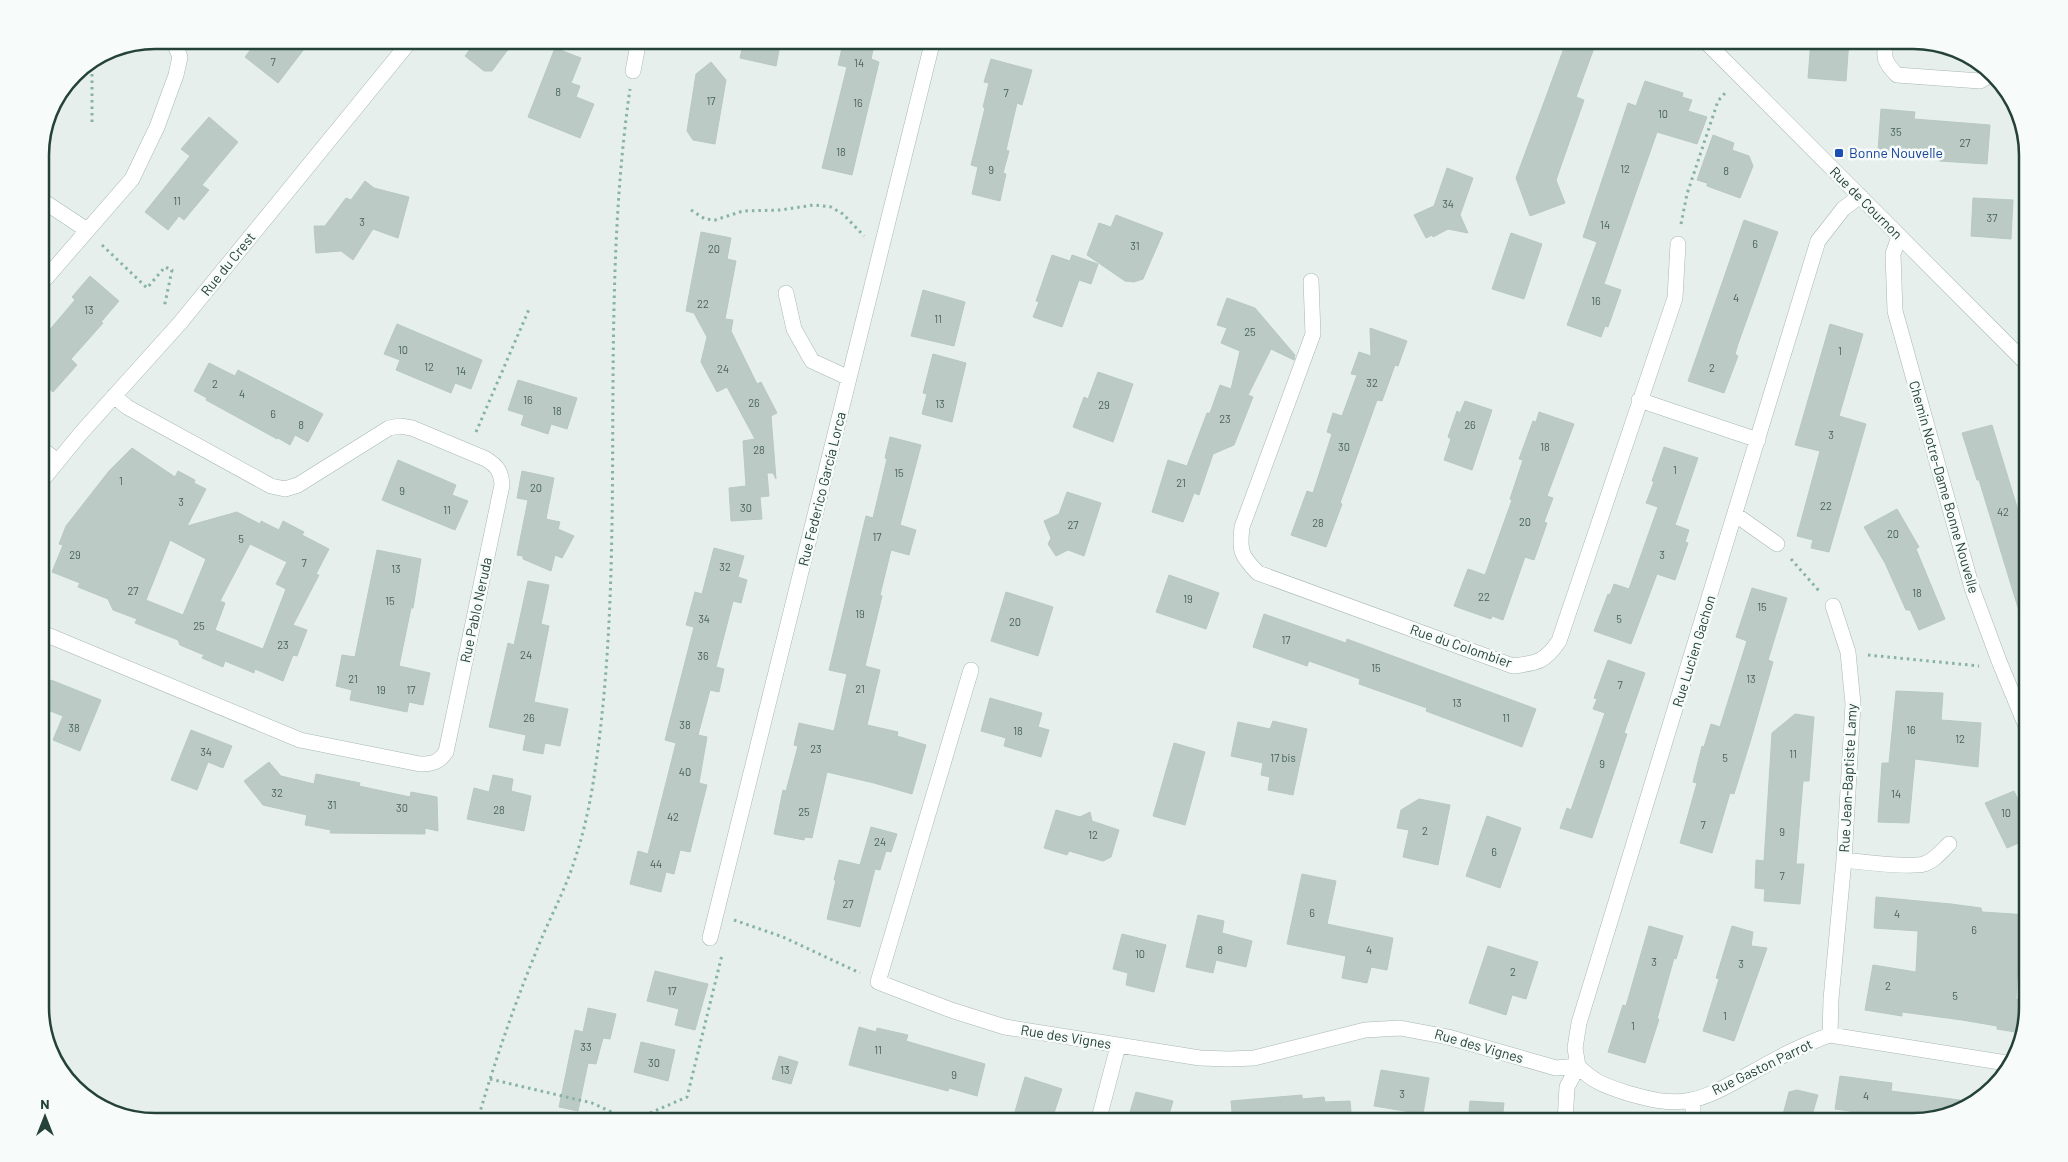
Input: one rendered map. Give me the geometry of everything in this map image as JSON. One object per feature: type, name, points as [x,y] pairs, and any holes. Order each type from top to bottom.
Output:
[{"type":"street","points":[[49,274],[132,179],[157,127],[176,75],[180,57],[177,49]]},
{"type":"street","name":"Rue du Crest","points":[[49,472],[114,396],[180,323],[404,49]]},
{"type":"street","points":[[633,72],[637,49]]},
{"type":"street","name":"Rue Federico García Lorca","points":[[710,938],[931,49]]},
{"type":"street","name":"Rue de Cournon","points":[[1713,49],[2019,357]]},
{"type":"street","points":[[1884,49],[1887,65],[1897,75],[1980,81],[1986,78]]},
{"type":"street","name":"Rue Lucien Gachon","points":[[1578,1066],[1575,1048],[1579,1023],[1736,516],[1818,241],[1843,209],[1860,196]]},
{"type":"street","points":[[49,205],[87,230]]},
{"type":"street","name":"Chemin Notre-Dame Bonne Nouvelle","points":[[1899,237],[1893,254],[1895,311],[1972,588],[2019,710]]},
{"type":"street","name":"Rue du Colombier","points":[[1311,281],[1313,334],[1242,527],[1240,545],[1245,559],[1258,573],[1513,666],[1536,664],[1549,656],[1559,641],[1675,298],[1678,244]]},
{"type":"street","points":[[786,293],[794,329],[812,361],[849,378]]},
{"type":"street","name":"Rue Pablo Neruda","points":[[49,636],[300,740],[420,764],[433,764],[441,759],[449,743],[502,485],[501,474],[497,466],[468,451],[412,428],[400,426],[389,428],[298,485],[285,489],[271,486],[127,407],[114,396]]},
{"type":"street","points":[[1640,400],[1758,440]]},
{"type":"street","points":[[49,454],[58,461]]},
{"type":"street","points":[[1736,516],[1777,544]]},
{"type":"street","name":"Rue Jean-Baptiste Lamy","points":[[1830,1036],[1831,999],[1844,860],[1853,704],[1848,652],[1833,606]]},
{"type":"street","points":[[878,982],[971,670]]},
{"type":"street","points":[[1844,860],[1924,864],[1939,855],[1949,844]]},
{"type":"street","name":"Rue des Vignes","points":[[878,982],[951,1010],[1005,1027],[1200,1058],[1254,1058],[1365,1030],[1400,1028],[1448,1037],[1556,1068],[1578,1066]]},
{"type":"street","name":"Rue Gaston Parrot","points":[[1578,1066],[1589,1077],[1603,1085],[1669,1102],[1693,1100],[1722,1088],[1806,1043],[1830,1036],[2003,1063]]},
{"type":"street","points":[[1100,1113],[1118,1046]]},
{"type":"street","points":[[1566,1113],[1567,1087],[1578,1066]]},
{"type":"street","points":[[1693,1100],[1694,1113]]},
{"type":"path","points":[[92,70],[92,122]]},
{"type":"path","points":[[480,1113],[520,994],[574,861],[586,820],[594,778],[605,695],[609,621],[613,473],[613,329],[620,169],[633,72]]},
{"type":"path","points":[[1678,244],[1687,194],[1718,101],[1741,78]]},
{"type":"path","points":[[691,210],[705,219],[715,220],[743,211],[780,210],[814,205],[832,207],[843,214],[881,252]]},
{"type":"path","points":[[87,230],[148,288],[165,267],[172,270],[164,309],[168,317],[180,323]]},
{"type":"path","points":[[468,451],[530,307]]},
{"type":"path","points":[[1777,544],[1833,606]]},
{"type":"path","points":[[1848,652],[1981,666],[1999,662]]},
{"type":"path","points":[[716,913],[783,937],[878,982]]},
{"type":"path","points":[[650,1113],[686,1097],[723,951],[710,938]]},
{"type":"path","points":[[490,1079],[592,1103],[614,1113]]},
{"type":"building","points":[[251,49],[304,49],[278,83],[245,57]]},
{"type":"building","points":[[470,49],[508,49],[492,71],[484,71],[465,56]]},
{"type":"building","points":[[555,49],[581,58],[571,83],[580,86],[576,97],[594,104],[580,138],[528,117]]},
{"type":"building","points":[[742,49],[779,49],[776,66],[740,58]]},
{"type":"building","points":[[842,49],[873,49],[871,59],[879,62],[852,175],[822,168],[847,67],[838,65]]},
{"type":"building","points":[[1564,49],[1594,49],[1576,97],[1584,100],[1556,180],[1565,203],[1530,216],[1516,178]]},
{"type":"building","points":[[1810,49],[1848,49],[1846,81],[1808,78]]},
{"type":"building","points":[[991,59],[1032,70],[1022,105],[1017,103],[1006,150],[1009,151],[1003,173],[1006,174],[1000,201],[972,194],[978,167],[971,165],[985,108],[983,107],[989,83],[984,82]]},
{"type":"building","points":[[711,62],[726,80],[715,144],[693,140],[687,131],[696,74]]},
{"type":"building","points":[[1645,81],[1683,93],[1682,97],[1692,100],[1688,111],[1707,117],[1697,144],[1657,132],[1604,284],[1621,290],[1608,327],[1605,326],[1601,337],[1567,325],[1597,242],[1583,237],[1628,103],[1636,106]]},
{"type":"building","points":[[1881,109],[1915,112],[1914,119],[1990,125],[1987,164],[1939,161],[1940,155],[1878,151]]},
{"type":"building","points":[[209,117],[238,142],[202,185],[209,190],[184,220],[179,216],[168,230],[145,212],[190,156],[181,149]]},
{"type":"building","points":[[1713,135],[1734,143],[1732,150],[1749,156],[1753,166],[1740,198],[1707,186],[1707,183],[1697,180]]},
{"type":"building","points":[[1447,168],[1473,178],[1460,215],[1468,233],[1448,229],[1433,237],[1432,235],[1426,238],[1414,215],[1434,206]]},
{"type":"building","points":[[365,181],[374,188],[409,197],[398,238],[373,229],[353,260],[341,251],[316,253],[314,226],[325,226],[346,198],[351,200]]},
{"type":"building","points":[[1973,198],[2013,200],[2011,239],[1971,236]]},
{"type":"building","points":[[1116,215],[1163,233],[1143,279],[1134,282],[1125,281],[1087,255],[1099,223],[1111,227]]},
{"type":"building","points":[[1744,220],[1778,232],[1738,344],[1735,354],[1738,356],[1724,393],[1688,381]]},
{"type":"building","points":[[701,232],[731,238],[727,259],[736,261],[725,319],[733,320],[731,331],[757,384],[761,382],[777,413],[771,416],[776,479],[773,473],[767,473],[769,496],[760,497],[762,519],[731,521],[729,488],[746,486],[743,441],[755,439],[727,387],[717,392],[701,362],[707,337],[694,313],[686,311]]},
{"type":"building","points":[[1511,233],[1542,244],[1524,299],[1492,289]]},
{"type":"building","points":[[1052,255],[1070,261],[1072,255],[1098,264],[1091,284],[1079,280],[1062,327],[1033,317],[1039,302],[1036,301]]},
{"type":"building","points":[[90,276],[119,301],[101,322],[103,323],[71,359],[77,365],[53,392],[49,389],[49,330],[75,300],[72,297]]},
{"type":"building","points":[[923,290],[965,302],[954,346],[911,336]]},
{"type":"building","points":[[1227,298],[1255,308],[1295,355],[1294,360],[1271,349],[1248,395],[1253,397],[1234,445],[1213,454],[1199,495],[1194,493],[1183,522],[1152,512],[1168,460],[1187,466],[1220,385],[1231,389],[1240,351],[1221,343],[1227,328],[1217,325]]},
{"type":"building","points":[[397,324],[482,360],[471,389],[455,383],[451,393],[396,370],[400,360],[384,354]]},
{"type":"building","points":[[1830,324],[1863,334],[1839,416],[1866,424],[1829,552],[1811,548],[1813,540],[1797,536],[1820,451],[1795,445]]},
{"type":"building","points":[[1370,328],[1407,341],[1398,366],[1395,365],[1382,401],[1377,400],[1326,547],[1291,535],[1307,491],[1313,493],[1332,434],[1327,432],[1333,413],[1342,416],[1357,375],[1351,374],[1359,352],[1371,356]]},
{"type":"building","points":[[933,354],[966,363],[952,422],[922,414],[927,394],[923,393]]},
{"type":"building","points":[[209,363],[235,376],[238,370],[323,414],[308,442],[295,435],[290,445],[206,400],[207,398],[194,391]]},
{"type":"building","points":[[1098,372],[1133,384],[1113,442],[1073,427],[1084,397],[1088,399]]},
{"type":"building","points":[[518,380],[577,398],[567,429],[551,424],[548,434],[521,425],[524,415],[508,410]]},
{"type":"building","points":[[1465,401],[1492,410],[1472,470],[1444,460],[1451,439],[1448,437],[1457,411],[1460,413]]},
{"type":"building","points":[[1539,412],[1574,424],[1547,496],[1553,498],[1544,522],[1547,523],[1534,560],[1525,557],[1503,620],[1492,616],[1491,619],[1454,606],[1468,569],[1485,575],[1512,500],[1510,499],[1523,460],[1519,459],[1533,421],[1536,422]]},
{"type":"building","points":[[1992,425],[2019,514],[2019,611],[1979,480],[1977,480],[1962,433]]},
{"type":"building","points":[[890,437],[921,445],[900,525],[916,530],[909,555],[891,550],[865,666],[880,670],[867,725],[898,732],[897,736],[926,745],[912,794],[827,772],[812,838],[805,837],[804,840],[774,834],[783,790],[786,791],[798,746],[794,745],[799,723],[834,731],[847,674],[829,670],[866,516],[873,518],[887,459],[885,458]]},
{"type":"building","points":[[1664,447],[1698,458],[1675,525],[1689,530],[1685,542],[1688,543],[1675,580],[1657,574],[1631,644],[1594,631],[1608,594],[1610,595],[1614,584],[1629,589],[1658,507],[1646,503]]},
{"type":"building","points":[[132,448],[175,477],[178,471],[195,480],[194,483],[206,489],[187,526],[237,512],[260,524],[261,521],[279,530],[283,521],[304,532],[302,535],[329,549],[316,574],[319,575],[293,625],[307,630],[297,656],[293,655],[283,681],[255,669],[254,673],[225,661],[223,667],[202,658],[204,655],[180,645],[178,640],[135,623],[137,619],[113,610],[108,599],[78,587],[80,583],[52,572],[63,545],[59,544],[66,526],[109,471]],"holes":[[[170,540],[206,559],[183,615],[146,600]],[[250,544],[287,562],[276,584],[286,589],[263,649],[215,630],[225,603],[220,601]]]},
{"type":"building","points":[[398,460],[456,485],[452,495],[468,501],[455,530],[382,500]]},
{"type":"building","points":[[522,471],[554,478],[546,519],[560,522],[558,529],[574,536],[562,558],[555,555],[551,571],[523,559],[523,556],[517,555],[528,500],[517,498]]},
{"type":"building","points":[[1067,492],[1101,503],[1084,556],[1068,550],[1056,556],[1048,544],[1051,538],[1044,521],[1059,514]]},
{"type":"building","points":[[1897,509],[1919,547],[1916,549],[1945,619],[1919,630],[1910,610],[1906,610],[1885,563],[1864,527]]},
{"type":"building","points":[[714,548],[744,556],[738,577],[747,580],[741,603],[733,601],[716,667],[724,669],[719,692],[710,690],[698,735],[707,737],[699,783],[707,785],[690,852],[680,850],[674,874],[666,872],[661,892],[630,884],[638,851],[648,854],[676,743],[665,740],[694,627],[686,625],[695,592],[702,594]]},
{"type":"building","points":[[377,550],[421,559],[413,608],[411,608],[399,666],[430,673],[423,705],[409,702],[407,712],[350,700],[352,690],[336,686],[342,655],[355,657]]},
{"type":"building","points":[[1169,575],[1219,593],[1206,629],[1156,612]]},
{"type":"building","points":[[528,581],[549,585],[541,624],[549,626],[534,702],[568,709],[560,746],[545,743],[543,754],[523,750],[526,735],[489,727],[508,643],[514,645]]},
{"type":"building","points":[[1752,588],[1787,598],[1768,660],[1773,662],[1751,739],[1734,794],[1730,793],[1712,853],[1680,843],[1697,783],[1693,782],[1702,746],[1704,747],[1711,724],[1720,727],[1747,641],[1736,637]]},
{"type":"building","points":[[1006,592],[1053,607],[1038,656],[991,641]]},
{"type":"building","points":[[1264,614],[1346,643],[1347,639],[1536,709],[1522,747],[1426,711],[1427,708],[1359,684],[1360,679],[1309,661],[1307,666],[1253,647]]},
{"type":"building","points":[[1608,660],[1645,673],[1624,733],[1627,734],[1592,838],[1560,828],[1567,808],[1571,810],[1605,713],[1593,709],[1597,699],[1594,698]]},
{"type":"building","points":[[51,680],[101,700],[80,751],[53,740],[63,716],[49,711],[49,685]]},
{"type":"building","points":[[1896,691],[1943,693],[1941,720],[1981,723],[1978,767],[1915,759],[1909,823],[1878,822],[1882,763],[1889,763]]},
{"type":"building","points":[[990,698],[1042,713],[1038,727],[1049,730],[1041,757],[1004,746],[1006,738],[981,731]]},
{"type":"building","points":[[1795,714],[1814,717],[1809,781],[1803,781],[1796,864],[1804,864],[1800,904],[1764,901],[1765,889],[1755,888],[1756,860],[1764,861],[1772,733]]},
{"type":"building","points":[[1273,721],[1307,729],[1293,795],[1268,790],[1270,777],[1261,775],[1263,763],[1231,756],[1238,722],[1270,729]]},
{"type":"building","points":[[191,730],[232,746],[223,768],[208,762],[197,790],[171,780]]},
{"type":"building","points":[[1174,743],[1205,752],[1185,825],[1153,816]]},
{"type":"building","points":[[269,762],[281,776],[314,784],[316,774],[360,783],[359,786],[410,797],[411,792],[437,797],[438,831],[425,828],[425,834],[330,833],[331,830],[305,825],[307,815],[263,805],[244,781]]},
{"type":"building","points":[[493,775],[513,779],[511,791],[531,796],[524,831],[467,819],[474,788],[489,792]]},
{"type":"building","points":[[2014,791],[2019,802],[2019,843],[2007,848],[1985,803]]},
{"type":"building","points":[[1419,799],[1450,805],[1438,865],[1403,857],[1409,830],[1397,828],[1401,810]]},
{"type":"building","points":[[1056,810],[1080,817],[1090,812],[1092,821],[1119,830],[1111,857],[1103,861],[1069,851],[1067,855],[1044,848]]},
{"type":"building","points":[[1487,816],[1521,828],[1500,888],[1466,876]]},
{"type":"building","points":[[871,827],[897,834],[891,852],[886,851],[880,870],[875,869],[860,927],[827,919],[839,860],[860,865]]},
{"type":"building","points":[[1302,874],[1336,881],[1327,924],[1393,938],[1387,970],[1371,967],[1367,983],[1342,978],[1346,956],[1287,944]]},
{"type":"building","points":[[1876,897],[1951,904],[1981,908],[1982,912],[2019,914],[2016,999],[2019,1000],[2019,1007],[2016,1032],[1997,1029],[1997,1026],[1962,1020],[1902,1012],[1902,1016],[1865,1010],[1873,965],[1916,972],[1918,931],[1874,928]]},
{"type":"building","points":[[1198,915],[1224,921],[1222,933],[1252,941],[1246,967],[1216,960],[1213,973],[1186,967]]},
{"type":"building","points":[[1649,926],[1683,936],[1676,959],[1674,958],[1657,1019],[1659,1019],[1645,1063],[1608,1052],[1623,1005],[1626,1006]]},
{"type":"building","points":[[1732,926],[1753,932],[1751,946],[1767,948],[1734,1041],[1703,1031],[1719,979],[1716,978]]},
{"type":"building","points":[[1122,934],[1166,945],[1154,992],[1126,985],[1128,973],[1113,969]]},
{"type":"building","points":[[1488,946],[1538,962],[1526,999],[1512,995],[1506,1015],[1469,1003]]},
{"type":"building","points":[[655,971],[708,984],[695,1030],[675,1025],[679,1009],[647,1001]]},
{"type":"building","points":[[588,1008],[616,1014],[610,1039],[603,1038],[596,1064],[588,1063],[578,1111],[559,1107],[575,1030],[583,1032]]},
{"type":"building","points":[[859,1027],[876,1032],[877,1028],[908,1035],[906,1041],[985,1064],[977,1096],[949,1088],[948,1091],[849,1065]]},
{"type":"building","points":[[641,1042],[675,1050],[668,1081],[634,1072]]},
{"type":"building","points":[[779,1056],[798,1062],[791,1084],[772,1079]]},
{"type":"building","points":[[1381,1070],[1429,1078],[1423,1113],[1374,1106]]},
{"type":"building","points":[[1840,1076],[1892,1083],[1891,1091],[1963,1100],[1940,1110],[1913,1113],[1863,1113],[1835,1109]]},
{"type":"building","points":[[1025,1077],[1062,1089],[1054,1113],[1015,1113]]},
{"type":"building","points":[[1797,1090],[1818,1095],[1813,1113],[1783,1113],[1789,1092]]},
{"type":"building","points":[[1136,1092],[1173,1101],[1170,1113],[1130,1113]]},
{"type":"building","points":[[1302,1095],[1302,1099],[1324,1097],[1325,1102],[1350,1101],[1351,1113],[1232,1113],[1231,1101]]},
{"type":"building","points":[[1470,1101],[1504,1103],[1503,1113],[1469,1113]]},
{"type":"place","name":"Bonne Nouvelle","points":[[1839,153]]}]
